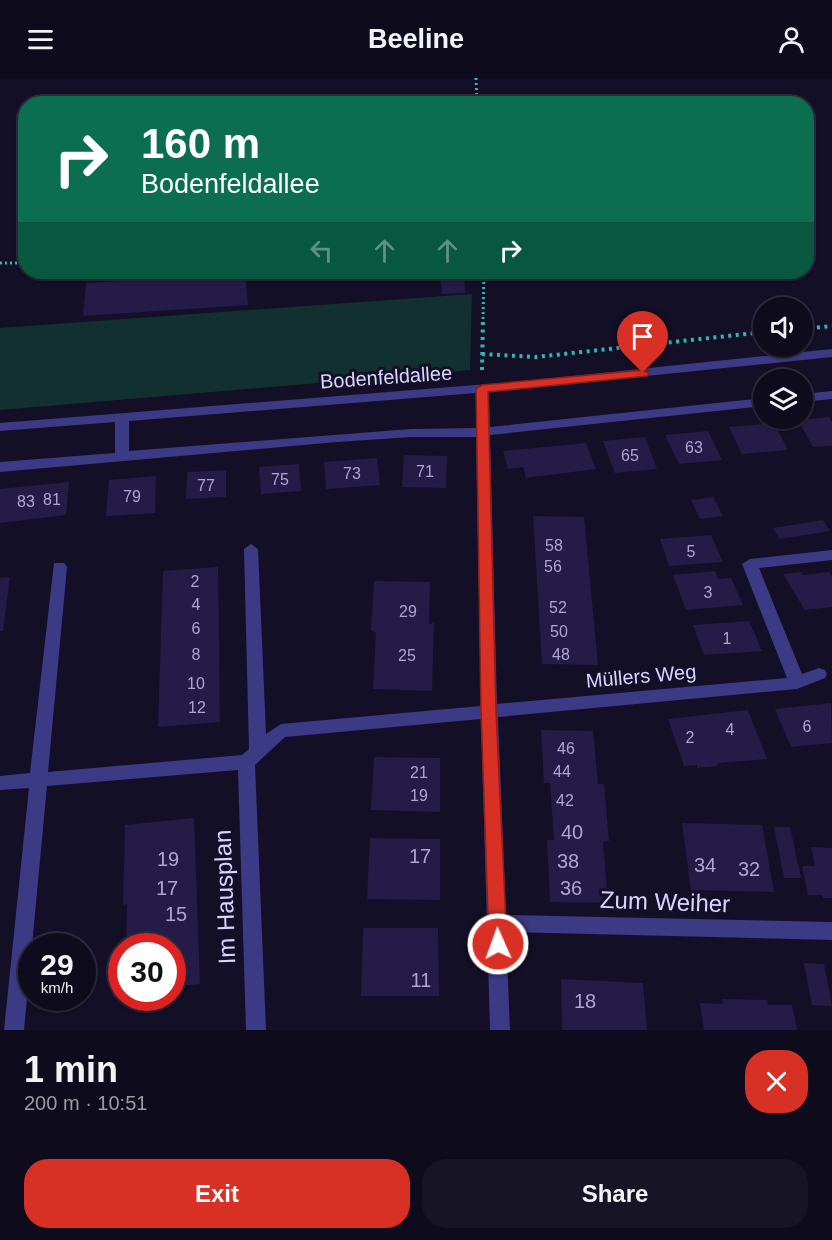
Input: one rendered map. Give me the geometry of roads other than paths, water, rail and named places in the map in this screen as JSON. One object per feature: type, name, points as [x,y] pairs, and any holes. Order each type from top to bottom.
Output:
[{"type":"street","name":"Bodenfeldallee","points":[[0,427],[482,389],[832,353]]},
{"type":"street","points":[[482,389],[489,711],[500,1030]]},
{"type":"street","points":[[813,397],[832,395]]},
{"type":"street","points":[[0,467],[122,455],[400,434],[484,432],[753,403]]},
{"type":"street","points":[[122,417],[122,455]]},
{"type":"street","name":"Im Hausplan","points":[[250,549],[256,1030]]},
{"type":"street","points":[[797,683],[750,564],[832,555]]},
{"type":"street","points":[[14,1030],[59,567]]},
{"type":"street","name":"Müllers Weg","points":[[489,711],[797,683],[819,674]]},
{"type":"street","points":[[0,783],[252,757],[281,731],[489,711]]},
{"type":"street","name":"Zum Weiher","points":[[497,923],[832,932]]}]
